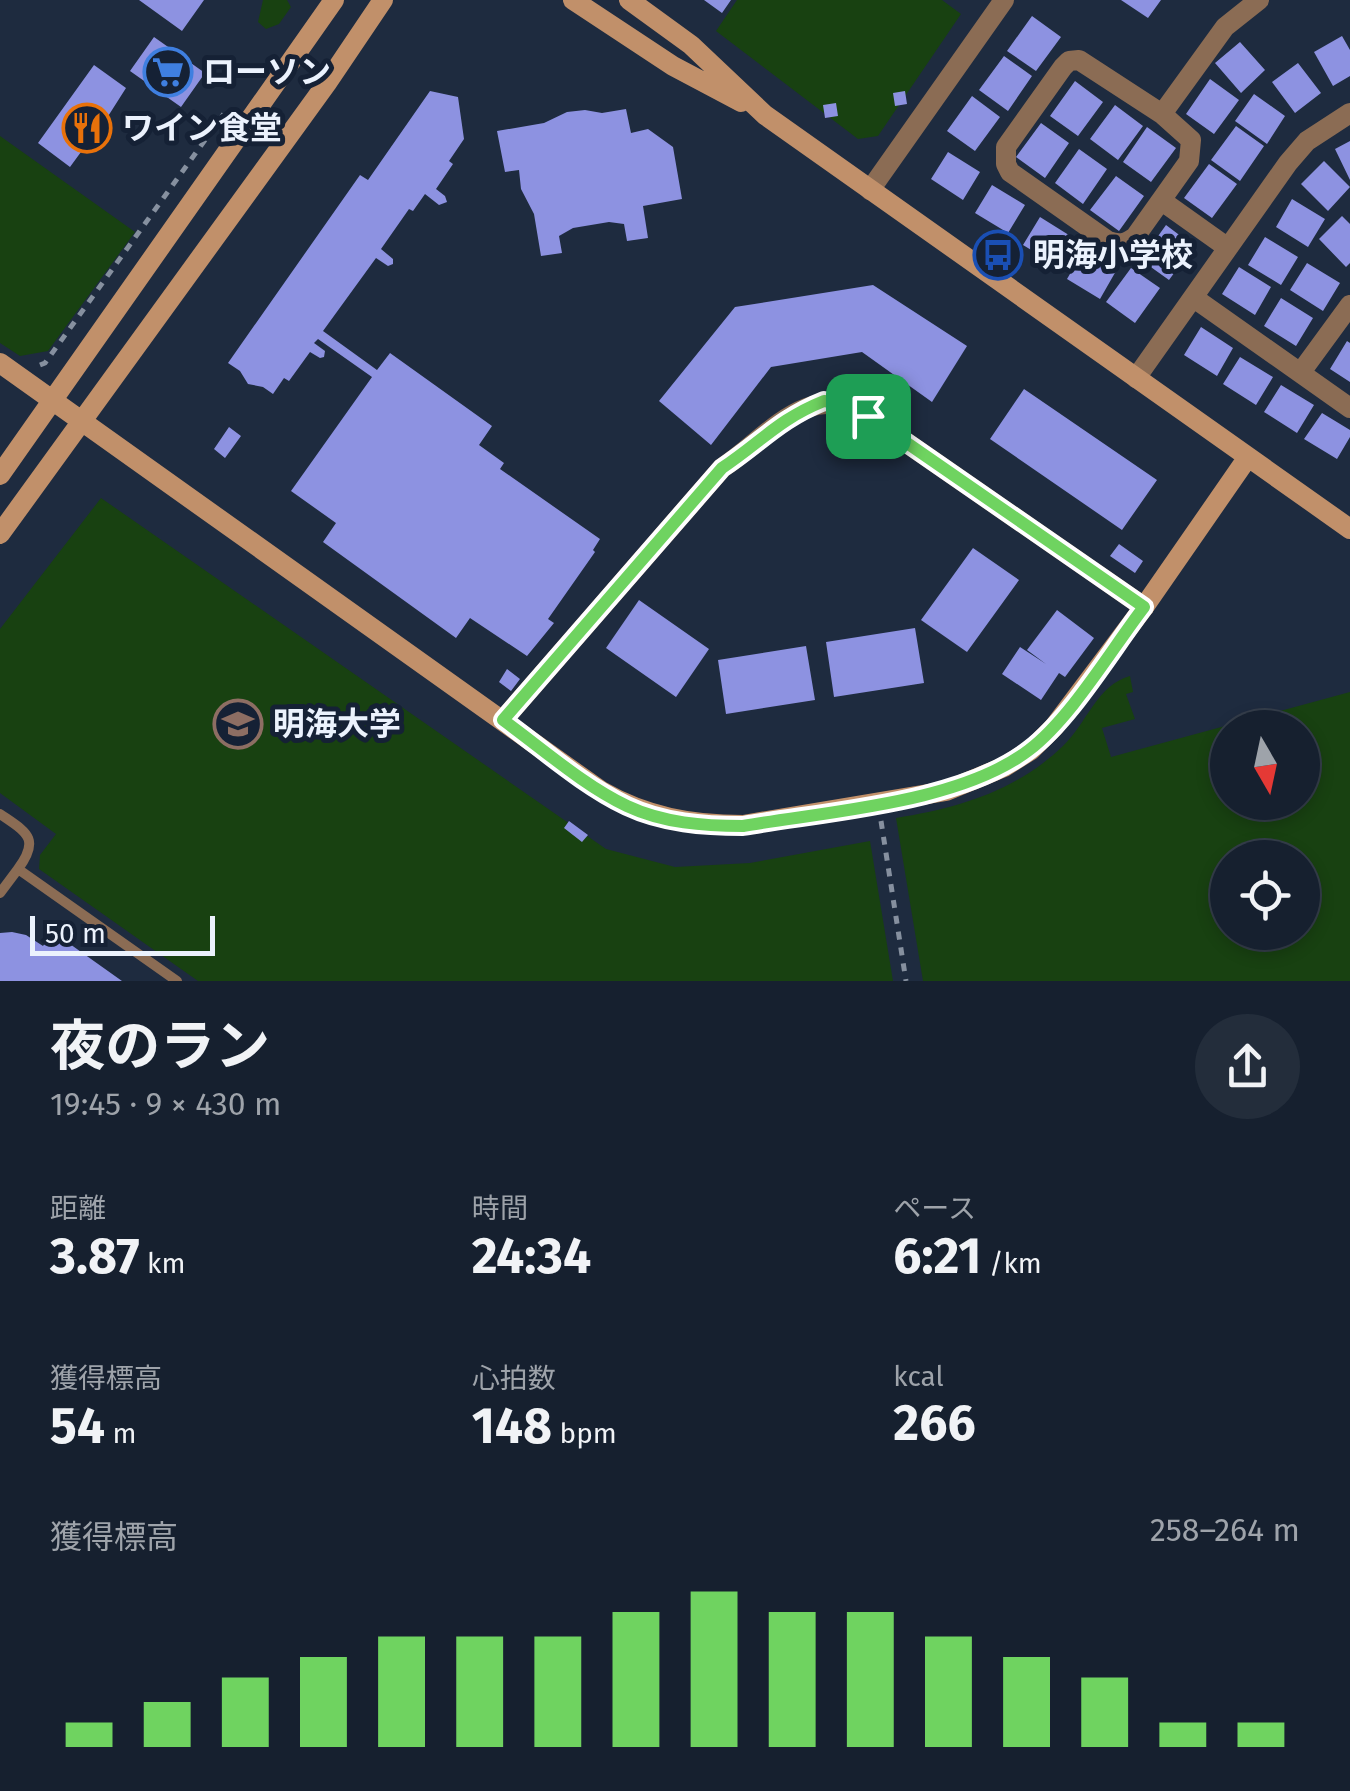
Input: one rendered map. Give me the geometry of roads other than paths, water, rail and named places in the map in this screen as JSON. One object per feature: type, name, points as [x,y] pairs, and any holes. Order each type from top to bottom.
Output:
[{"type":"street","points":[[0,475],[334,0]]},
{"type":"street","points":[[0,534],[383,0]]},
{"type":"street","points":[[573,0],[673,66],[765,114]]},
{"type":"street","points":[[629,0],[691,45],[765,114],[1350,529]]},
{"type":"street","points":[[870,190],[1004,0]]},
{"type":"street","points":[[1162,114],[1225,27],[1259,0]]},
{"type":"street","points":[[1070,60],[1089,64],[1162,114],[1191,140],[1190,161],[1162,201],[1135,237],[1116,244],[1010,172],[1004,154],[1006,147],[1070,60]]},
{"type":"street","points":[[1136,378],[1307,140],[1350,112]]},
{"type":"street","points":[[1162,201],[1228,248]]},
{"type":"street","points":[[1194,298],[1350,408]]},
{"type":"street","points":[[1301,372],[1350,305]]},
{"type":"street","points":[[0,363],[601,791],[628,806],[668,819],[743,826],[946,791],[974,781],[1030,750],[1054,726],[1144,607],[1248,457]]},
{"type":"street","points":[[503,720],[722,468],[771,428],[824,401],[858,410],[1144,607]]},
{"type":"lane","points":[[0,814],[25,831],[31,844],[0,893]]},
{"type":"lane","points":[[18,869],[178,981]]},
{"type":"place","name":"ローソン","points":[[168,72]]},
{"type":"place","name":"ワイン食堂","points":[[87,128]]},
{"type":"place","name":"明海小学校","points":[[998,255]]},
{"type":"place","name":"明海大学","points":[[238,724]]}]
